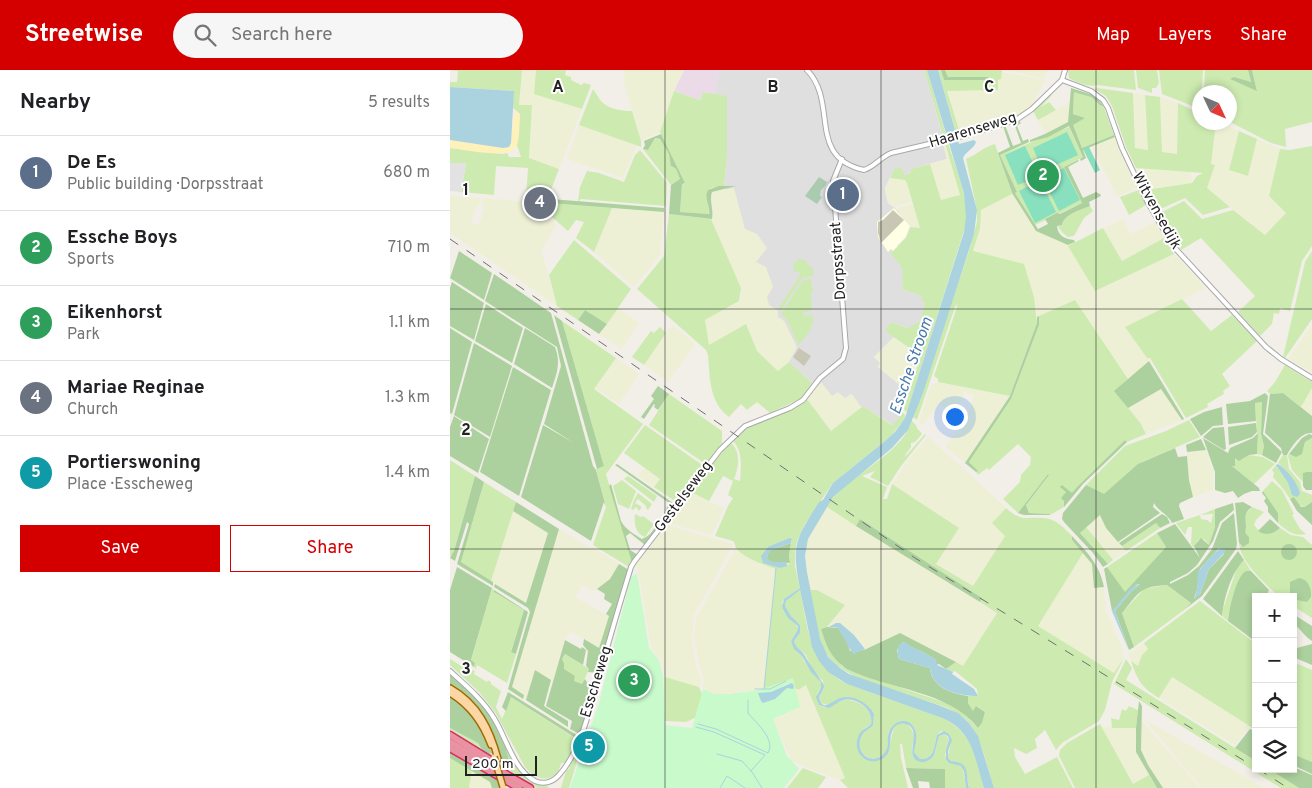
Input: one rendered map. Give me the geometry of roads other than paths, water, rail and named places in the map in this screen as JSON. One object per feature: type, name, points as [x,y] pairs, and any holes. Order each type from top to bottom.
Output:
[{"type":"highway","points":[[450,735],[487,757],[516,780]]},
{"type":"highway","points":[[450,742],[530,788]]},
{"type":"highway","points":[[450,748],[519,788]]},
{"type":"highway","points":[[485,767],[512,788]]},
{"type":"main road","points":[[450,688],[468,700],[482,717],[491,735],[504,788]]},
{"type":"main road","points":[[450,693],[465,703],[478,719],[488,737],[496,758]]},
{"type":"street","points":[[807,70],[816,81],[823,101],[830,146],[835,154],[842,159]]},
{"type":"street","name":"Haarenseweg","points":[[842,159],[864,170],[891,153],[1003,125],[1019,118],[1036,106],[1062,80],[1065,70]]},
{"type":"street","name":"Witvensedijk","points":[[1062,80],[1094,92],[1103,100],[1108,108],[1122,148],[1147,201],[1173,246],[1262,344],[1284,361],[1312,378]]},
{"type":"street","name":"Dorpsstraat","points":[[839,362],[845,355],[846,348],[833,181],[842,159]]},
{"type":"street","name":"Gestelseweg","points":[[630,569],[716,454],[742,429],[800,402],[824,375],[839,362]]},
{"type":"street","name":"Esscheweg","points":[[547,783],[554,780],[565,768],[581,734],[630,569]]},
{"type":"street","points":[[450,671],[485,705],[525,773],[535,781],[547,783],[550,788]]},
{"type":"water","points":[[927,70],[938,70],[959,144],[974,140],[976,142],[963,158],[977,210],[974,234],[923,393],[908,430],[892,448],[833,497],[808,539],[805,556],[820,639],[828,657],[849,674],[958,713],[969,723],[978,736],[994,788],[984,788],[967,738],[952,723],[847,684],[828,672],[819,661],[812,647],[800,590],[786,601],[785,606],[800,625],[800,633],[794,641],[795,644],[804,654],[824,686],[819,697],[820,702],[828,705],[840,698],[855,698],[864,703],[874,714],[873,725],[863,734],[860,740],[860,750],[863,754],[866,757],[875,759],[880,757],[888,747],[890,729],[899,722],[906,721],[914,727],[916,732],[914,752],[920,759],[925,759],[933,751],[937,735],[944,731],[949,734],[952,740],[948,751],[948,758],[964,766],[969,788],[966,788],[964,771],[961,766],[949,763],[946,759],[949,740],[948,736],[944,734],[939,736],[934,755],[925,762],[915,759],[912,749],[913,731],[911,727],[905,724],[897,725],[893,729],[889,752],[886,756],[876,761],[866,760],[862,757],[857,748],[858,737],[871,724],[870,714],[859,703],[849,700],[840,701],[829,708],[819,705],[816,697],[821,688],[821,682],[811,672],[802,656],[794,649],[791,641],[798,626],[788,618],[782,607],[784,599],[800,588],[796,551],[805,525],[819,502],[823,500],[833,483],[895,432],[905,418],[964,232],[966,217],[964,193]]},
{"type":"water","points":[[450,87],[514,91],[511,143],[509,147],[503,148],[450,140]]},
{"type":"water","points":[[1278,464],[1294,480],[1300,494],[1297,497],[1292,495],[1288,483],[1276,465]]},
{"type":"water","points":[[789,538],[792,539],[791,543],[771,550],[767,556],[767,559],[772,562],[786,562],[787,566],[780,568],[763,563],[761,556],[768,547]]},
{"type":"water","points":[[1221,548],[1225,549],[1225,552],[1209,569],[1200,594],[1194,600],[1197,590],[1198,572]]},
{"type":"water","points":[[1141,584],[1130,593],[1115,611],[1129,651],[1112,611],[1132,587]]},
{"type":"water","points":[[840,623],[854,635],[865,649],[853,654],[838,628],[827,628]]},
{"type":"water","points":[[904,642],[936,660],[937,665],[953,672],[952,674],[974,689],[978,696],[963,695],[941,687],[932,676],[930,668],[899,659],[898,646]]},
{"type":"water","points":[[792,683],[793,689],[787,688],[775,699],[763,703],[761,701],[758,693],[771,692]]},
{"type":"waterway","points":[[764,689],[776,568]]},
{"type":"waterway","points":[[755,689],[770,689],[786,681]]},
{"type":"waterway","points":[[698,724],[716,729],[768,753],[770,748],[769,742],[764,731],[748,713],[748,700]]},
{"type":"waterway","points":[[696,727],[714,732],[765,755],[751,771]]},
{"type":"waterway","points":[[717,754],[742,761],[762,788]]},
{"type":"waterway","points":[[720,788],[727,776],[745,788]]},
{"type":"railway","points":[[450,239],[915,558],[1252,766]]},
{"type":"railway","points":[[1264,773],[1288,788]]},
{"type":"place","name":"Essche Boys","points":[[1043,176]]},
{"type":"place","name":"De Es","points":[[843,195]]},
{"type":"place","name":"Mariae Reginae","points":[[540,203]]},
{"type":"place","name":"Eikenhorst","points":[[634,681]]},
{"type":"place","name":"Portierswoning","points":[[589,747]]},
{"type":"water label","name":"Essche Stroom","points":[[912,366]]}]
